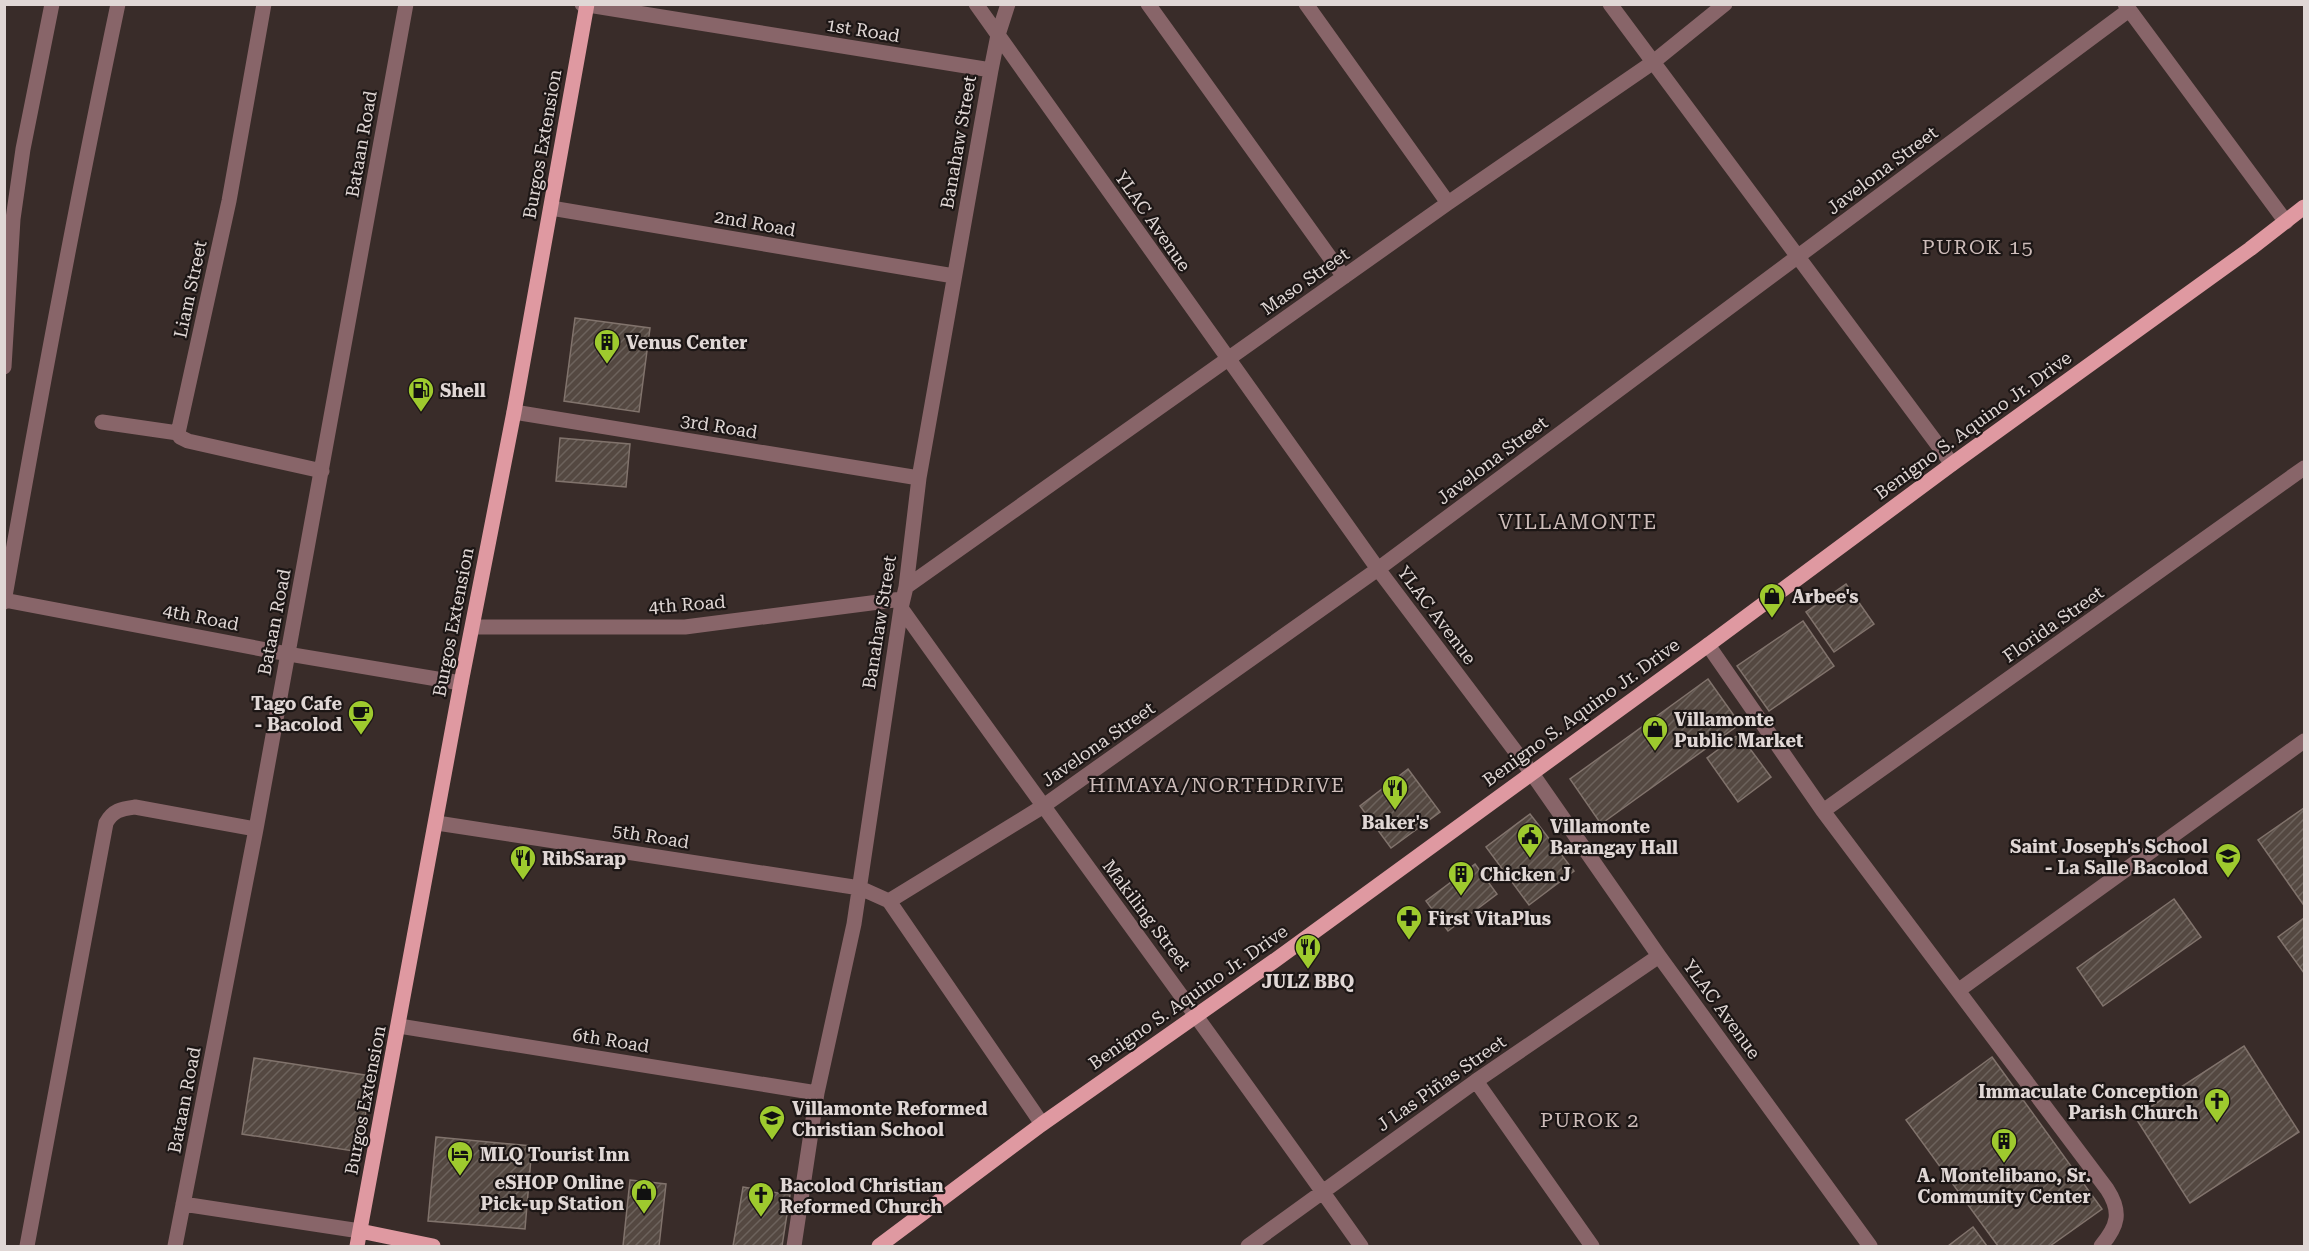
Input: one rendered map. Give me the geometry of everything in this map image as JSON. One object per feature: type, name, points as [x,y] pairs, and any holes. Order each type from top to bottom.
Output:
[{"type":"main road","name":"Burgos Extension","points":[[359,1239],[461,683],[514,412],[585,5]]},
{"type":"main road","name":"Benigno S. Aquino Jr. Drive","points":[[879,1246],[1042,1124],[1274,961],[1708,645],[2304,207]]},
{"type":"main road","points":[[359,1239],[433,1246]]},
{"type":"street","points":[[4,367],[13,219],[23,149],[52,4]]},
{"type":"street","points":[[5,600],[40,399],[118,4]]},
{"type":"street","name":"Liam Street","points":[[178,433],[230,201],[264,4]]},
{"type":"street","name":"Bataan Road","points":[[175,1246],[256,829],[406,4]]},
{"type":"street","name":"YLAC Avenue","points":[[976,4],[1378,569],[1531,772],[1659,956],[1870,1246]]},
{"type":"street","name":"Banahaw Street","points":[[794,1246],[817,1093],[860,888],[919,478],[991,70],[998,35],[1008,4]]},
{"type":"street","points":[[1148,4],[1344,277]]},
{"type":"street","points":[[1306,4],[1448,203]]},
{"type":"street","points":[[1610,4],[1952,464]]},
{"type":"street","name":"Maso Street","points":[[903,598],[1344,277],[1652,63],[1725,4]]},
{"type":"street","name":"1st Road","points":[[585,5],[991,70]]},
{"type":"street","points":[[2127,7],[2286,222]]},
{"type":"street","name":"Javelona Street","points":[[889,901],[1042,807],[1378,569],[1799,256],[2127,7]]},
{"type":"street","name":"2nd Road","points":[[551,208],[954,276]]},
{"type":"street","name":"3rd Road","points":[[514,412],[919,478]]},
{"type":"street","points":[[102,422],[178,433],[180,437],[188,441],[322,471]]},
{"type":"street","name":"Florida Street","points":[[1823,811],[2304,468]]},
{"type":"street","name":"4th Road","points":[[473,627],[685,627],[903,598]]},
{"type":"street","name":"Makiling Street","points":[[903,598],[1042,807],[1196,1014],[1361,1246]]},
{"type":"street","name":"4th Road","points":[[5,600],[288,654],[461,683]]},
{"type":"street","points":[[1708,645],[1823,811],[2115,1200],[2117,1214],[2114,1226],[2101,1246]]},
{"type":"street","points":[[1959,990],[2304,741]]},
{"type":"street","points":[[27,1246],[106,823],[111,814],[120,809],[135,807],[256,829]]},
{"type":"street","name":"5th Road","points":[[437,823],[860,888]]},
{"type":"street","points":[[860,888],[889,901],[1042,1124]]},
{"type":"street","name":"J Las Piñas Street","points":[[1248,1246],[1476,1081],[1659,956]]},
{"type":"street","name":"6th Road","points":[[399,1026],[817,1093]]},
{"type":"street","points":[[1476,1081],[1592,1246]]},
{"type":"street","points":[[183,1204],[359,1239]]},
{"type":"building","name":"Venus Center","points":[[575,318],[650,328],[639,412],[564,401]]},
{"type":"building","points":[[560,438],[630,444],[626,487],[556,481]]},
{"type":"building","points":[[1846,584],[1874,624],[1834,652],[1806,612]]},
{"type":"building","points":[[1803,621],[1834,666],[1769,711],[1737,666]]},
{"type":"building","name":"Villamonte Public Market","points":[[1708,679],[1740,724],[1601,824],[1570,779]]},
{"type":"building","points":[[1739,734],[1771,777],[1738,802],[1707,758]]},
{"type":"building","points":[[1408,769],[1440,812],[1391,848],[1360,806]]},
{"type":"building","points":[[2304,808],[2304,903],[2303,904],[2258,840]]},
{"type":"building","name":"Villamonte Barangay Hall","points":[[1530,814],[1574,871],[1529,905],[1486,847]]},
{"type":"building","name":"Chicken J","points":[[1475,864],[1497,894],[1448,931],[1426,901]]},
{"type":"building","points":[[2174,899],[2201,937],[2103,1006],[2077,968]]},
{"type":"building","points":[[2304,918],[2304,973],[2278,937]]},
{"type":"building","name":"Immaculate Conception Parish Church","points":[[2244,1046],[2299,1132],[2190,1203],[2135,1117]]},
{"type":"building","name":"A. Montelibano, Sr. Community Center","points":[[1992,1057],[2102,1209],[2050,1246],[1998,1246],[1906,1120]]},
{"type":"building","points":[[254,1058],[371,1076],[360,1152],[242,1134]]},
{"type":"building","points":[[436,1137],[532,1146],[525,1229],[428,1221]]},
{"type":"building","name":"eSHOP Online Pick-up Station","points":[[630,1180],[666,1184],[659,1246],[623,1246]]},
{"type":"building","name":"Bacolod Christian Reformed Church","points":[[743,1187],[790,1195],[782,1246],[733,1246]]},
{"type":"building","points":[[1973,1227],[1987,1246],[1948,1246]]},
{"type":"place","name":"Venus Center","points":[[607,365]]},
{"type":"place","name":"Shell","points":[[421,413]]},
{"type":"place","name":"Arbee's","points":[[1772,619]]},
{"type":"place","name":"Tago Cafe - Bacolod","points":[[361,736]]},
{"type":"place","name":"Villamonte Public Market","points":[[1655,752]]},
{"type":"place","name":"Baker's","points":[[1395,811]]},
{"type":"place","name":"Villamonte Barangay Hall","points":[[1530,859]]},
{"type":"place","name":"Saint Joseph's School - La Salle Bacolod","points":[[2228,879]]},
{"type":"place","name":"RibSarap","points":[[523,881]]},
{"type":"place","name":"Chicken J","points":[[1461,897]]},
{"type":"place","name":"First VitaPlus","points":[[1409,941]]},
{"type":"place","name":"JULZ BBQ","points":[[1308,970]]},
{"type":"place","name":"Immaculate Conception Parish Church","points":[[2217,1124]]},
{"type":"place","name":"Villamonte Reformed Christian School","points":[[772,1141]]},
{"type":"place","name":"A. Montelibano, Sr. Community Center","points":[[2004,1164]]},
{"type":"place","name":"MLQ Tourist Inn","points":[[460,1177]]},
{"type":"place","name":"eSHOP Online Pick-up Station","points":[[644,1215]]},
{"type":"place","name":"Bacolod Christian Reformed Church","points":[[761,1218]]},
{"type":"district","name":"PUROK 15","points":[[1978,247]]},
{"type":"district","name":"VILLAMONTE","points":[[1578,522]]},
{"type":"district","name":"HIMAYA/NORTHDRIVE","points":[[1217,785]]},
{"type":"district","name":"PUROK 2","points":[[1590,1120]]}]
